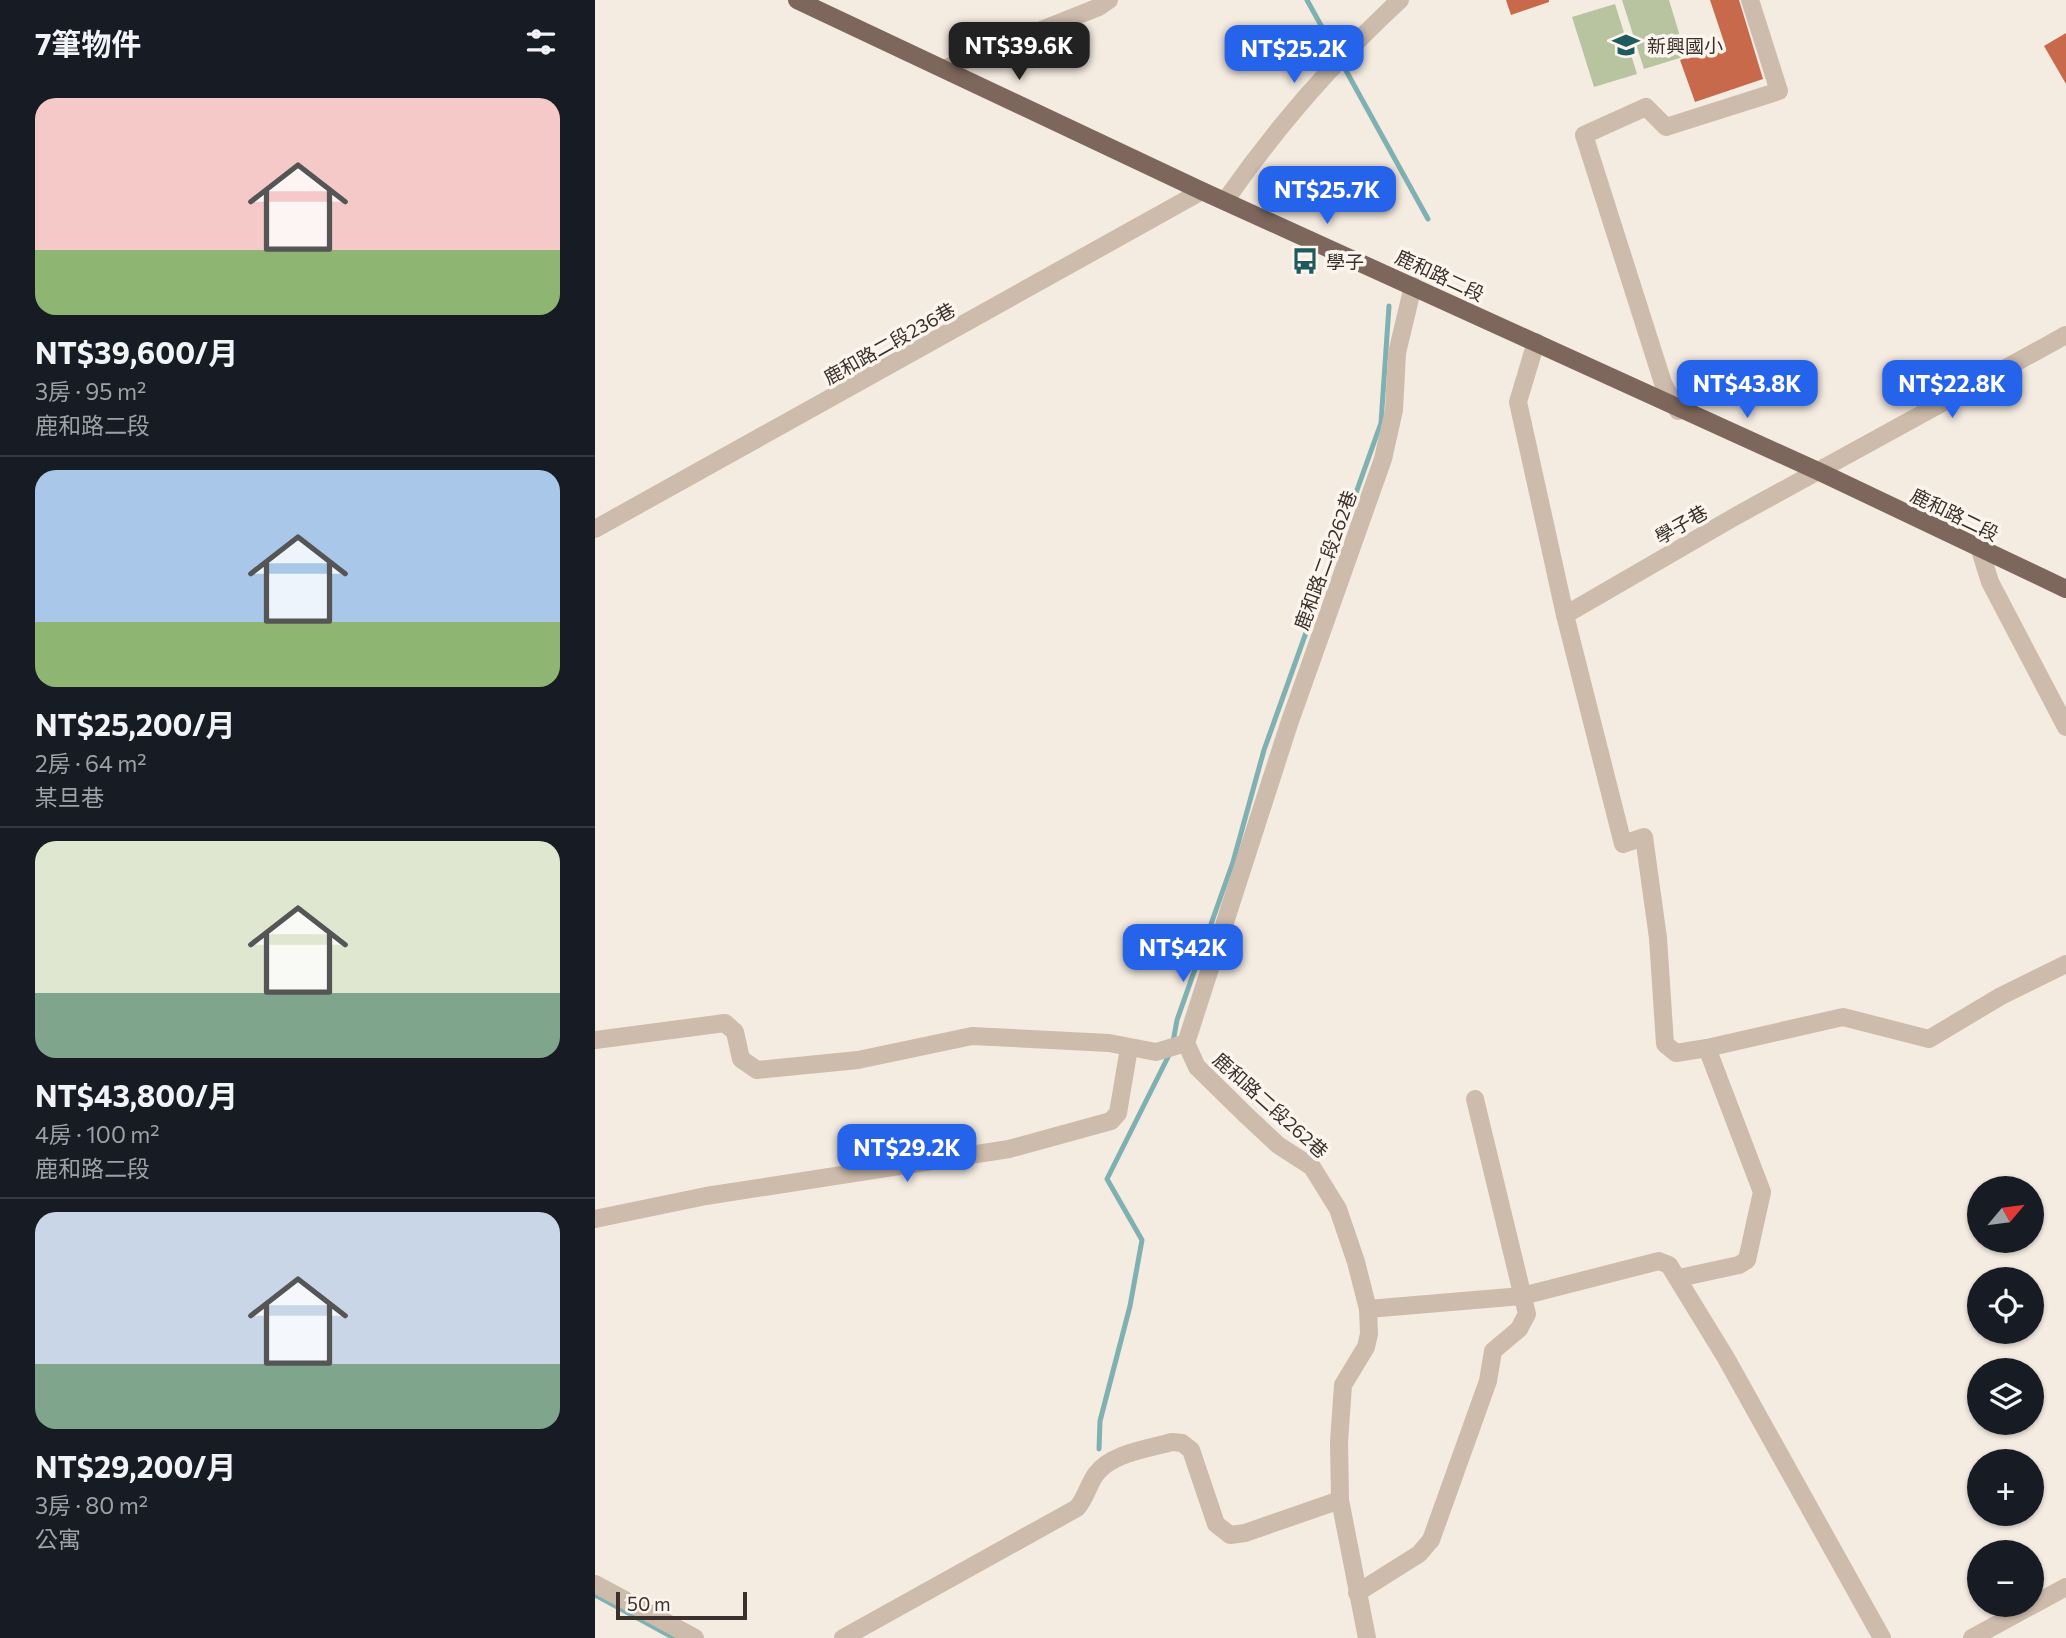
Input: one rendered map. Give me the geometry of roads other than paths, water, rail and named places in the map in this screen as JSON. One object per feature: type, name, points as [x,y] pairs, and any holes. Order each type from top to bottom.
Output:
[{"type":"main road","name":"鹿和路二段","points":[[797,0],[1202,191],[1536,342],[1678,411],[1820,472],[2066,589]]},
{"type":"street","points":[[946,68],[1099,8],[1109,0]]},
{"type":"street","points":[[1225,201],[1256,156],[1370,27],[1400,0]]},
{"type":"street","points":[[1678,411],[1663,383],[1584,135],[1646,107],[1666,127],[1779,91],[1750,0]]},
{"type":"street","name":"鹿和路二段236巷","points":[[595,529],[1202,191]]},
{"type":"street","name":"鹿和路二段262巷","points":[[1367,1638],[1340,1500],[1339,1442],[1343,1385],[1366,1347],[1367,1309],[1338,1209],[1312,1167],[1278,1145],[1197,1067],[1186,1043],[1289,724],[1383,458],[1394,410],[1397,353],[1413,286]]},
{"type":"street","name":"學子巷","points":[[1565,615],[1736,516],[2066,335]]},
{"type":"street","points":[[1536,342],[1518,402],[1565,615],[1623,844],[1644,837],[1658,938],[1665,1044],[1676,1053],[1843,1017],[1929,1039],[2001,996],[2066,964]]},
{"type":"street","points":[[1980,550],[1990,582],[2066,727]]},
{"type":"street","points":[[595,1040],[725,1023],[735,1032],[741,1059],[757,1070],[858,1060],[972,1037],[1109,1043],[1156,1052],[1186,1043]]},
{"type":"street","points":[[595,1219],[706,1196],[1009,1149],[1111,1121],[1118,1113],[1129,1048]]},
{"type":"street","points":[[1679,1278],[1739,1265],[1747,1260],[1761,1201],[1762,1192],[1707,1048]]},
{"type":"street","points":[[1357,1593],[1419,1554],[1431,1539],[1489,1381],[1493,1351],[1519,1329],[1527,1314],[1475,1099]]},
{"type":"street","points":[[1367,1309],[1522,1296],[1659,1261],[1669,1265],[1679,1278],[1882,1638]]},
{"type":"street","points":[[843,1638],[1077,1508],[1086,1498],[1094,1477],[1112,1459],[1172,1442],[1182,1443],[1191,1450],[1216,1524],[1230,1535],[1340,1500]]},
{"type":"street","points":[[595,1584],[695,1638]]},
{"type":"street","points":[[1972,1638],[2066,1587]]},
{"type":"waterway","points":[[1307,0],[1428,219]]},
{"type":"waterway","points":[[1173,1042],[1177,1020],[1233,862],[1264,750],[1381,423],[1389,306]]},
{"type":"waterway","points":[[1099,1449],[1100,1421],[1130,1306],[1142,1240],[1107,1179],[1171,1051]]},
{"type":"waterway","points":[[595,1595],[674,1638]]},
{"type":"place","name":"新興國小","points":[[1626,45]]},
{"type":"place","name":"學子","points":[[1305,261]]}]
